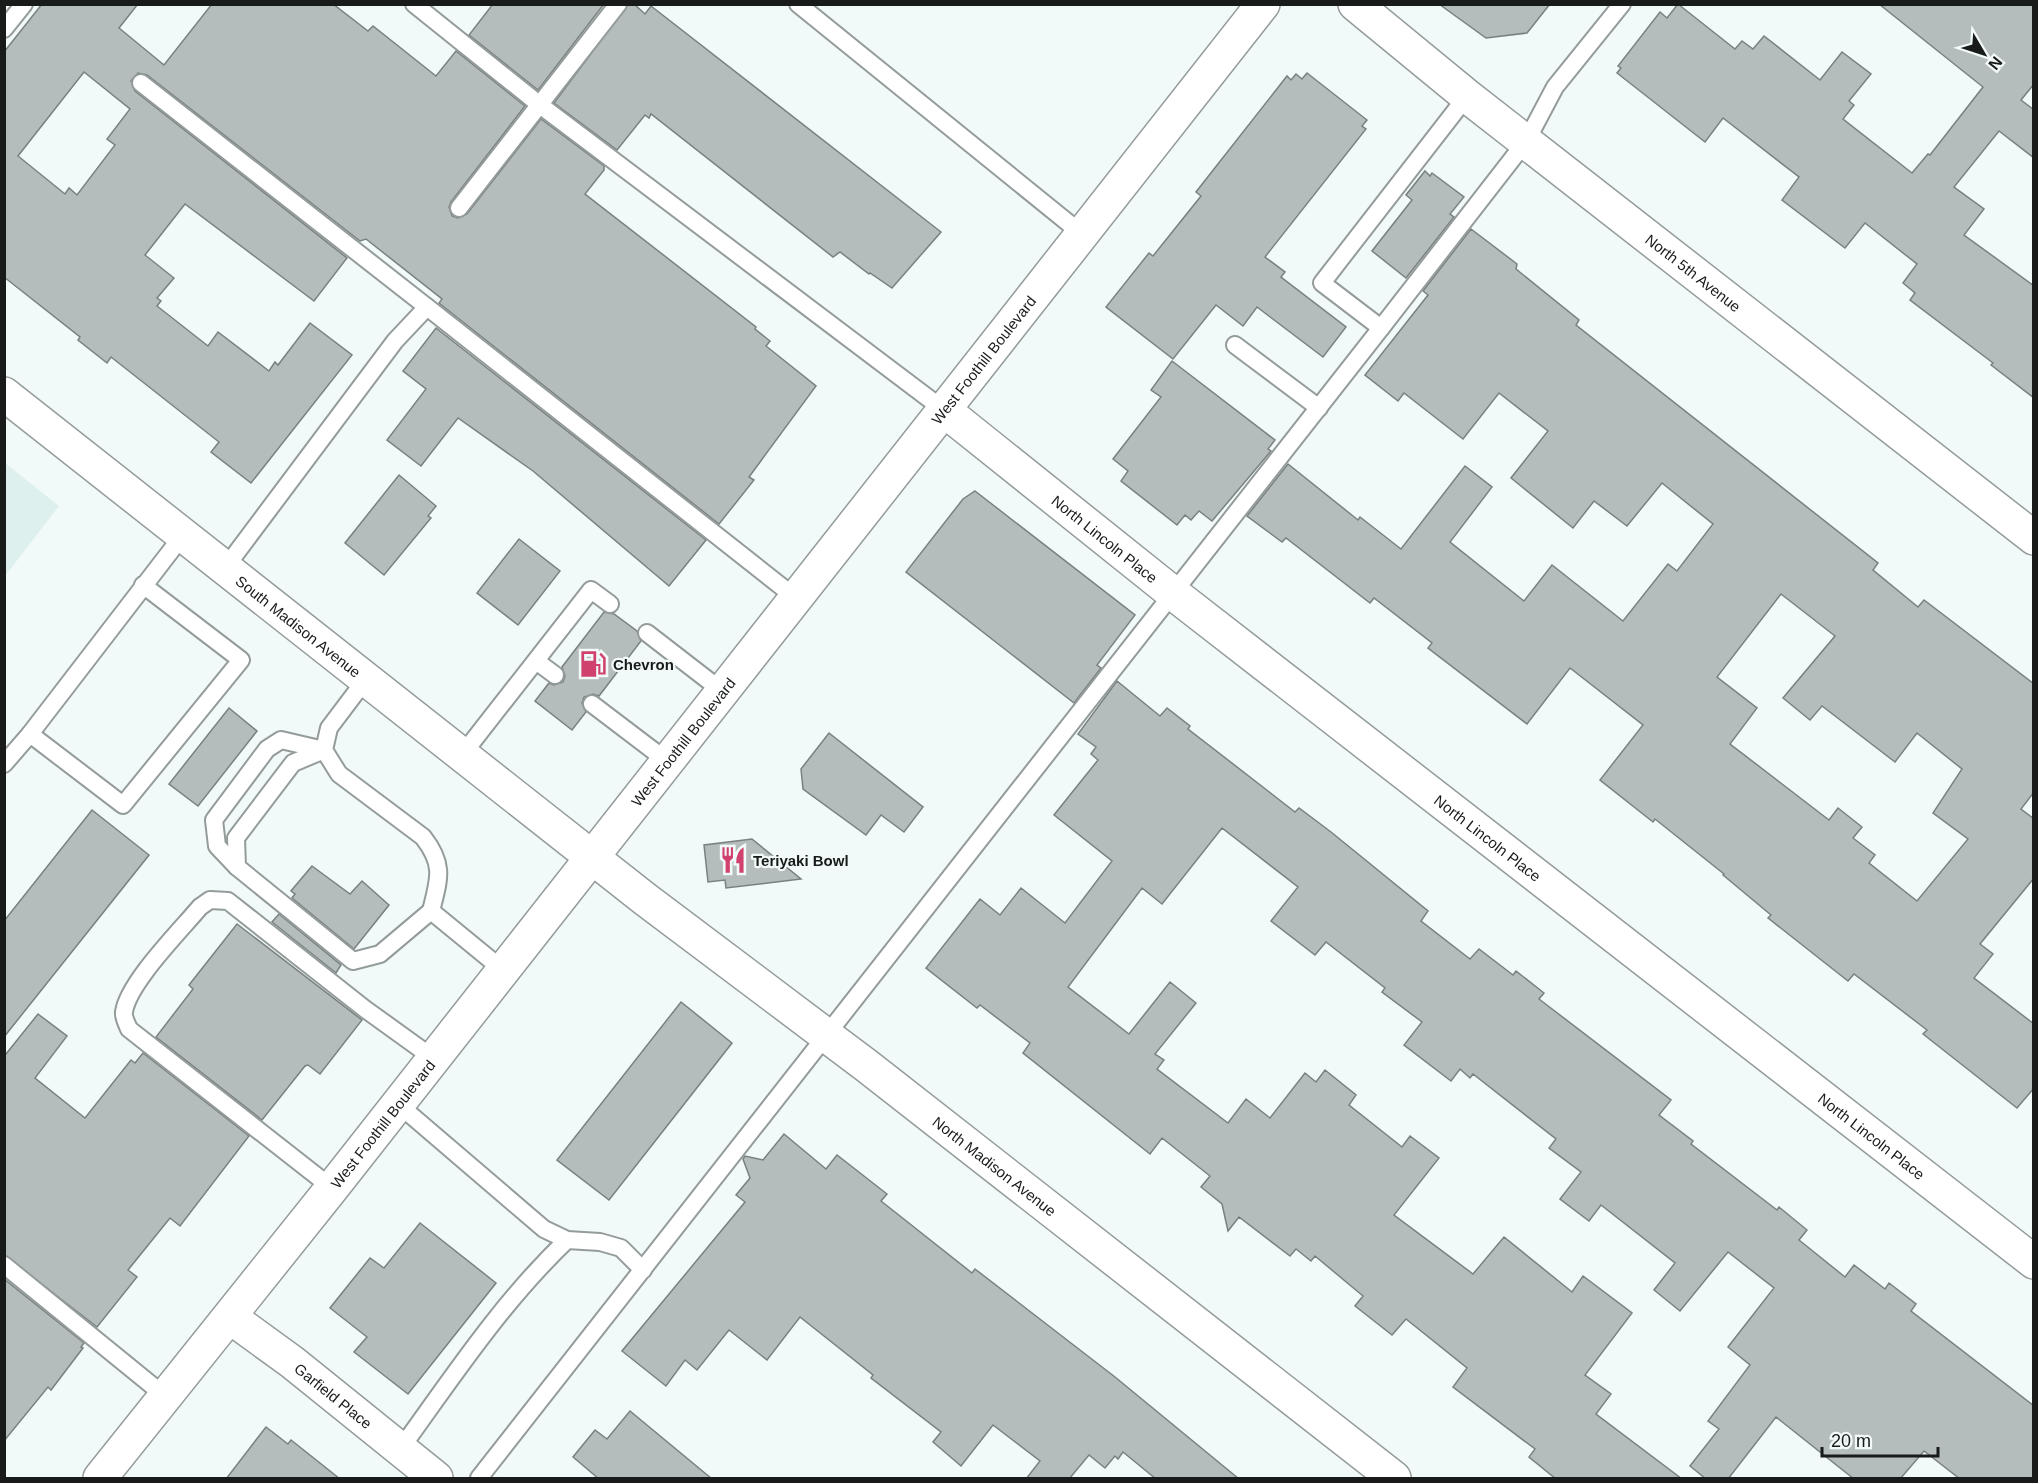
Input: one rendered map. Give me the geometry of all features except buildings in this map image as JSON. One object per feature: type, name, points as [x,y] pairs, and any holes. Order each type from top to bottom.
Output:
[{"type":"street","name":"West Foothill Boulevard","points":[[100,1479],[593,857],[1263,4]]},
{"type":"street","name":"North 5th Avenue","points":[[1355,4],[1467,96],[1527,140],[2034,537]]},
{"type":"street","name":"South Madison Avenue","points":[[4,394],[593,857]]},
{"type":"street","name":"North Lincoln Place","points":[[944,410],[1174,594],[2034,1262]]},
{"type":"street","name":"North Madison Avenue","points":[[593,857],[826,1035],[1394,1479]]},
{"type":"street","name":"Garfield Place","points":[[230,1317],[292,1362],[436,1479]]},
{"type":"lane","points":[[4,29],[24,4]]},
{"type":"lane","points":[[414,4],[540,105],[944,410]]},
{"type":"lane","points":[[459,208],[618,4]]},
{"type":"lane","points":[[798,4],[1083,234]]},
{"type":"lane","points":[[479,1479],[1174,594],[1527,140],[1555,87],[1622,4]]},
{"type":"lane","points":[[141,82],[796,598]]},
{"type":"lane","points":[[1381,328],[1322,283],[1467,96]]},
{"type":"lane","points":[[225,568],[395,341],[427,307]]},
{"type":"lane","points":[[1235,345],[1319,408]]},
{"type":"lane","points":[[4,765],[183,535]]},
{"type":"lane","points":[[30,734],[123,805],[241,660],[143,585]]},
{"type":"lane","points":[[462,755],[591,590],[610,604]]},
{"type":"lane","points":[[648,633],[722,691]]},
{"type":"lane","points":[[536,661],[555,675]]},
{"type":"lane","points":[[324,750],[281,740],[267,749],[214,820],[217,846],[237,867],[353,961],[380,954],[431,911],[440,873],[433,850],[423,837],[339,774],[324,750],[329,728],[366,679]]},
{"type":"lane","points":[[592,704],[667,761]]},
{"type":"lane","points":[[237,867],[236,838],[293,763],[324,750]]},
{"type":"lane","points":[[332,1188],[129,1029],[123,1014],[128,999],[149,967],[200,908],[210,900],[228,901],[365,1009],[433,1058]]},
{"type":"lane","points":[[431,911],[503,970]]},
{"type":"lane","points":[[398,1104],[544,1228],[567,1240],[600,1242],[621,1248],[643,1270]]},
{"type":"lane","points":[[399,1451],[486,1329],[541,1265],[567,1240]]},
{"type":"lane","points":[[4,1265],[165,1396]]},
{"type":"shaded area","points":[[5,463],[59,506],[5,576]]},
{"type":"place","name":"Chevron","points":[[593,664]]},
{"type":"place","name":"Teriyaki Bowl","points":[[733,860]]}]
